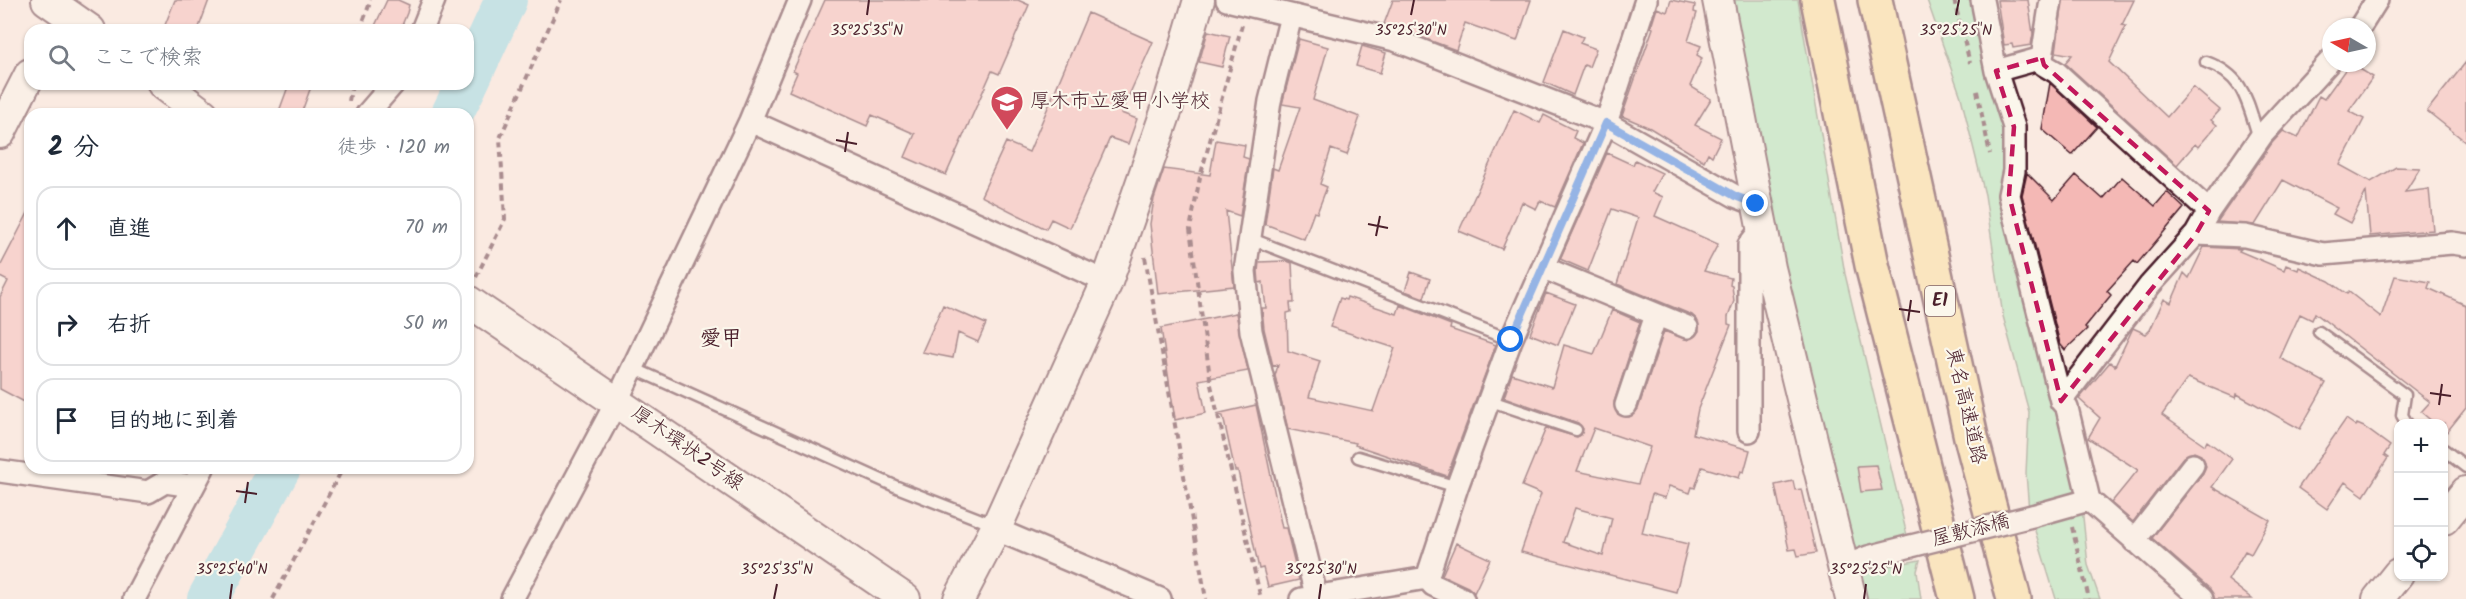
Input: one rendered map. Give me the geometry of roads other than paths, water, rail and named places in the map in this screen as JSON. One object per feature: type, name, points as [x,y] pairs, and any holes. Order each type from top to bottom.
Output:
[{"type":"highway","points":[[1818,0],[1872,265],[1957,599]]},
{"type":"highway","name":"東名高速道路","points":[[1875,0],[1968,425],[2014,599]]},
{"type":"street","points":[[424,24],[434,0]]},
{"type":"street","points":[[512,599],[633,368],[750,120],[800,0]]},
{"type":"street","points":[[959,599],[996,527],[1107,282],[1167,109],[1199,0]]},
{"type":"street","points":[[1227,0],[1395,40],[1606,123],[1735,196],[1759,216]]},
{"type":"street","points":[[1427,578],[1457,487],[1511,340],[1606,123],[1646,0]]},
{"type":"street","points":[[1718,0],[1759,216],[1851,599]]},
{"type":"street","points":[[1982,0],[1996,71],[2014,127],[2014,171],[2008,195],[2061,401],[2067,408],[2089,500],[2202,599]]},
{"type":"street","points":[[2051,0],[2042,58],[2044,65],[2056,72],[2209,211]]},
{"type":"street","points":[[2366,18],[2377,0]]},
{"type":"street","points":[[56,11],[79,24]]},
{"type":"street","points":[[1291,16],[1270,101],[1248,238],[1245,271],[1251,331],[1312,598],[1427,578]]},
{"type":"street","points":[[1996,71],[2042,58]]},
{"type":"street","points":[[2061,401],[2150,285],[2196,234],[2209,211],[2259,139],[2322,70]]},
{"type":"street","points":[[0,133],[24,86]]},
{"type":"street","points":[[171,90],[195,108]]},
{"type":"street","points":[[373,108],[388,90]]},
{"type":"street","points":[[750,120],[1107,282]]},
{"type":"street","points":[[1749,432],[1744,410],[1749,245],[1759,216]]},
{"type":"street","points":[[2196,234],[2245,236],[2323,254],[2452,243],[2466,245]]},
{"type":"street","points":[[1544,268],[1687,327]]},
{"type":"street","name":"厚木環状2号線","points":[[474,296],[617,401],[905,599]]},
{"type":"street","points":[[1623,391],[1656,315]]},
{"type":"street","points":[[2134,541],[2193,465]]},
{"type":"street","points":[[0,471],[148,492],[165,482],[198,477]]},
{"type":"street","points":[[134,599],[198,477]]},
{"type":"street","points":[[2448,514],[2466,492]]},
{"type":"street","name":"屋敷添橋","points":[[1843,567],[1911,546],[2089,500]]},
{"type":"street","points":[[996,527],[1152,598]]},
{"type":"street","points":[[1427,578],[1433,585],[1463,599]]},
{"type":"street","points":[[2378,599],[2394,579]]},
{"type":"lane","points":[[2206,62],[2222,68],[2236,78],[2248,104],[2259,139]]},
{"type":"lane","points":[[1248,238],[1511,340]]},
{"type":"lane","points":[[2319,332],[2405,396],[2402,415],[2404,419]]},
{"type":"lane","points":[[633,368],[897,487],[996,527]]},
{"type":"lane","points":[[1488,400],[1576,430]]},
{"type":"lane","points":[[2448,453],[2466,467]]},
{"type":"lane","points":[[1358,457],[1457,487]]},
{"type":"waterway","points":[[474,69],[506,0]]},
{"type":"waterway","points":[[455,108],[464,90]]},
{"type":"waterway","points":[[208,599],[277,474]]},
{"type":"place","name":"厚木市立愛甲小学校","points":[[1007,131]]},
{"type":"district","name":"愛甲","points":[[721,339]]}]
